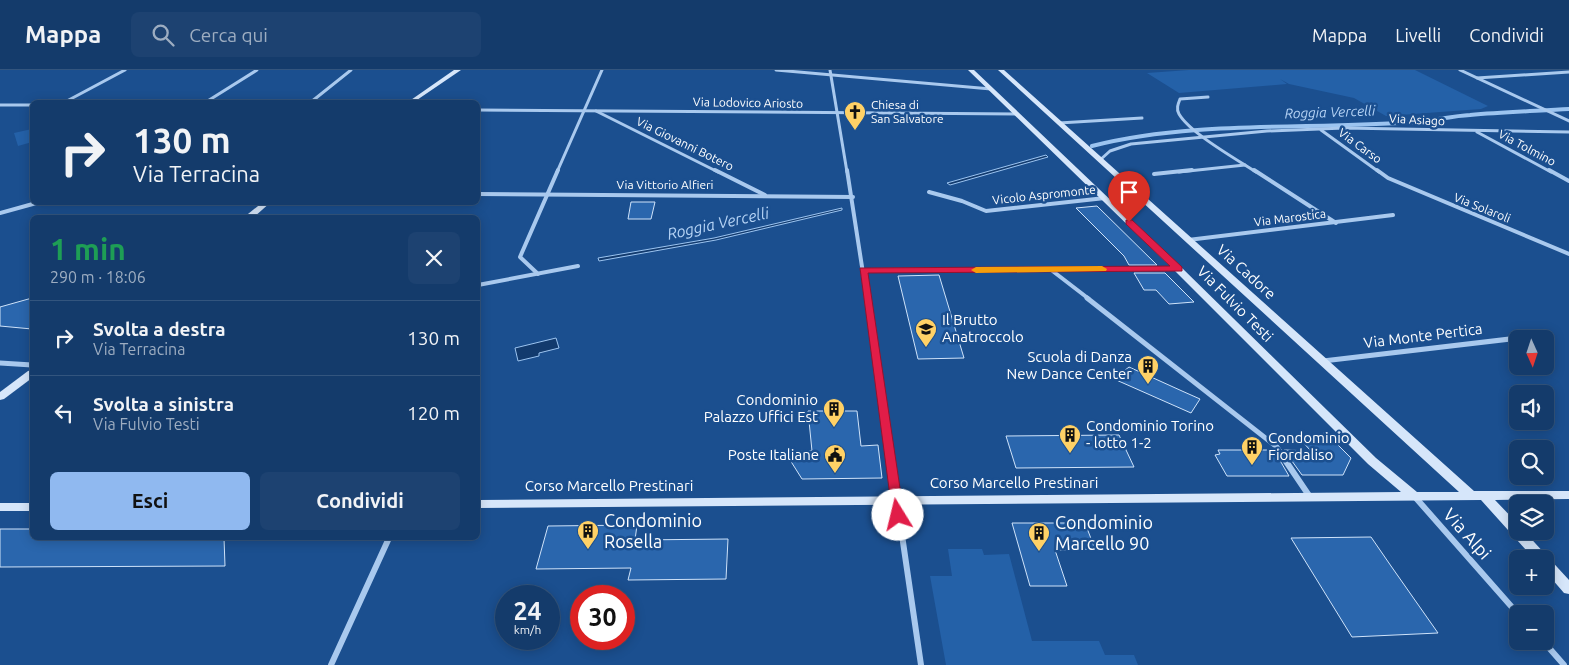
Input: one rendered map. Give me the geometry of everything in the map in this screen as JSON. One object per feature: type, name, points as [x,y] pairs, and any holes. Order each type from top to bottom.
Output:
[{"type":"street","points":[[69,100],[124,70]]},
{"type":"street","points":[[209,100],[257,70]]},
{"type":"street","points":[[314,100],[351,70]]},
{"type":"street","points":[[414,100],[458,70]]},
{"type":"street","points":[[538,274],[520,257],[602,70]]},
{"type":"street","points":[[776,70],[991,89]]},
{"type":"street","points":[[830,70],[853,197],[895,500],[921,665]]},
{"type":"street","name":"Via Fulvio Testi","points":[[972,70],[1178,269],[1366,455],[1414,496]]},
{"type":"street","name":"Via Cadore","points":[[1001,70],[1322,361],[1477,496],[1533,550]]},
{"type":"street","points":[[1460,70],[1569,121]]},
{"type":"street","points":[[1476,78],[1569,72]]},
{"type":"street","points":[[1208,97],[1184,98],[1178,101],[1178,113],[1205,138],[1336,223]]},
{"type":"street","points":[[0,105],[30,105]]},
{"type":"street","name":"Via Lodovico Ariosto","points":[[480,110],[1017,114]]},
{"type":"street","name":"Via Giovanni Botero","points":[[594,110],[768,196]]},
{"type":"street","points":[[1059,123],[1142,118]]},
{"type":"street","name":"Via Asiago","points":[[1100,160],[1104,154],[1116,148],[1132,144],[1267,131],[1376,128],[1476,132],[1569,132]]},
{"type":"street","name":"Via Carso","points":[[1321,130],[1388,178]]},
{"type":"street","name":"Via Tolmino","points":[[1476,132],[1569,181]]},
{"type":"street","points":[[1154,174],[1246,164]]},
{"type":"street","name":"Via Solaroli","points":[[1388,178],[1569,254]]},
{"type":"street","name":"Vicolo Aspromonte","points":[[929,192],[962,201],[986,211],[1104,198]]},
{"type":"street","name":"Via Vittorio Alfieri","points":[[480,194],[853,197]]},
{"type":"street","points":[[0,213],[30,205]]},
{"type":"street","points":[[252,215],[264,205]]},
{"type":"street","name":"Via Marostica","points":[[1188,240],[1393,215]]},
{"type":"street","points":[[480,285],[578,266]]},
{"type":"street","points":[[863,270],[1178,269]]},
{"type":"street","points":[[1050,270],[1277,447],[1310,497]]},
{"type":"street","name":"Via Monte Pertica","points":[[1322,361],[1509,338]]},
{"type":"street","points":[[0,363],[30,365]]},
{"type":"street","points":[[0,397],[30,374]]},
{"type":"street","name":"Corso Marcello Prestinari","points":[[480,504],[1569,495]]},
{"type":"street","name":"Via Alpi","points":[[1414,496],[1510,605]]},
{"type":"street","points":[[0,507],[30,507]]},
{"type":"street","points":[[331,665],[388,540]]},
{"type":"street","points":[[1554,572],[1569,589]]},
{"type":"street","points":[[1550,650],[1564,665]]},
{"type":"shaded area","points":[[1189,70],[1415,70],[1488,106],[1481,109],[1386,116],[1354,98],[1289,84],[1280,79],[1287,84],[1179,93],[1147,73]]},
{"type":"shaded area","points":[[30,129],[30,143],[18,146],[14,133]]},
{"type":"shaded area","points":[[1046,155],[1048,157],[950,185],[947,183]]},
{"type":"shaded area","points":[[842,208],[842,210],[716,240],[599,261],[598,258],[714,238]]},
{"type":"shaded area","points":[[556,338],[559,348],[539,353],[539,356],[518,361],[515,348]]},
{"type":"shaded area","points":[[948,549],[982,549],[984,555],[1009,554],[1032,641],[1099,641],[1105,655],[1134,655],[1138,665],[946,665],[930,576],[952,576]]},
{"type":"building","points":[[631,202],[655,202],[651,219],[628,219]]},
{"type":"building","points":[[1097,206],[1157,265],[1129,265],[1124,256],[1076,208]]},
{"type":"building","points":[[1134,273],[1165,273],[1194,302],[1169,304],[1156,290],[1144,290]]},
{"type":"building","points":[[939,275],[964,358],[918,359],[898,276]]},
{"type":"building","points":[[30,299],[30,329],[0,326],[0,307]]},
{"type":"building","name":"Scuola di Danza New Dance Center","points":[[1129,367],[1200,399],[1191,413],[1114,379]]},
{"type":"building","name":"Condominio Palazzo Uffici Est","points":[[808,411],[857,411],[861,446],[878,445],[882,478],[802,479],[785,452],[812,451]]},
{"type":"building","points":[[1326,433],[1351,458],[1343,475],[1302,475],[1284,450],[1311,451],[1298,437]]},
{"type":"building","name":"Condominio Torino - lotto 1-2","points":[[1119,435],[1134,467],[1016,468],[1006,436]]},
{"type":"building","name":"Condominio Fiordaliso","points":[[1218,450],[1274,450],[1289,476],[1227,476],[1215,455],[1220,454]]},
{"type":"building","name":"Condominio Marcello 90","points":[[1012,523],[1085,523],[1095,549],[1055,550],[1067,586],[1030,586]]},
{"type":"building","points":[[637,525],[635,540],[728,539],[726,579],[628,580],[631,568],[536,569],[548,526]]},
{"type":"building","points":[[0,529],[30,529],[30,540],[224,540],[225,566],[0,567]]},
{"type":"building","points":[[1371,537],[1438,633],[1352,637],[1291,538]]},
{"type":"waterway","name":"Roggia Vercelli","points":[[1092,146],[1171,132],[1252,127],[1374,124],[1421,121],[1456,116],[1569,109]]},
{"type":"slow traffic","points":[[976,270],[1102,269]]},
{"type":"place","name":"Chiesa di San Salvatore","points":[[855,131]]},
{"type":"place","name":"Il Brutto Anatroccolo","points":[[926,348]]},
{"type":"place","name":"Scuola di Danza New Dance Center","points":[[1148,385]]},
{"type":"place","name":"Condominio Palazzo Uffici Est","points":[[834,428]]},
{"type":"place","name":"Condominio Torino - lotto 1-2","points":[[1070,454]]},
{"type":"place","name":"Condominio Fiordaliso","points":[[1252,466]]},
{"type":"place","name":"Poste Italiane","points":[[835,474]]},
{"type":"place","name":"Condominio Rosella","points":[[588,550]]},
{"type":"place","name":"Condominio Marcello 90","points":[[1039,552]]},
{"type":"route","points":[[898,515],[863,270],[1178,269],[1129,222]]}]
